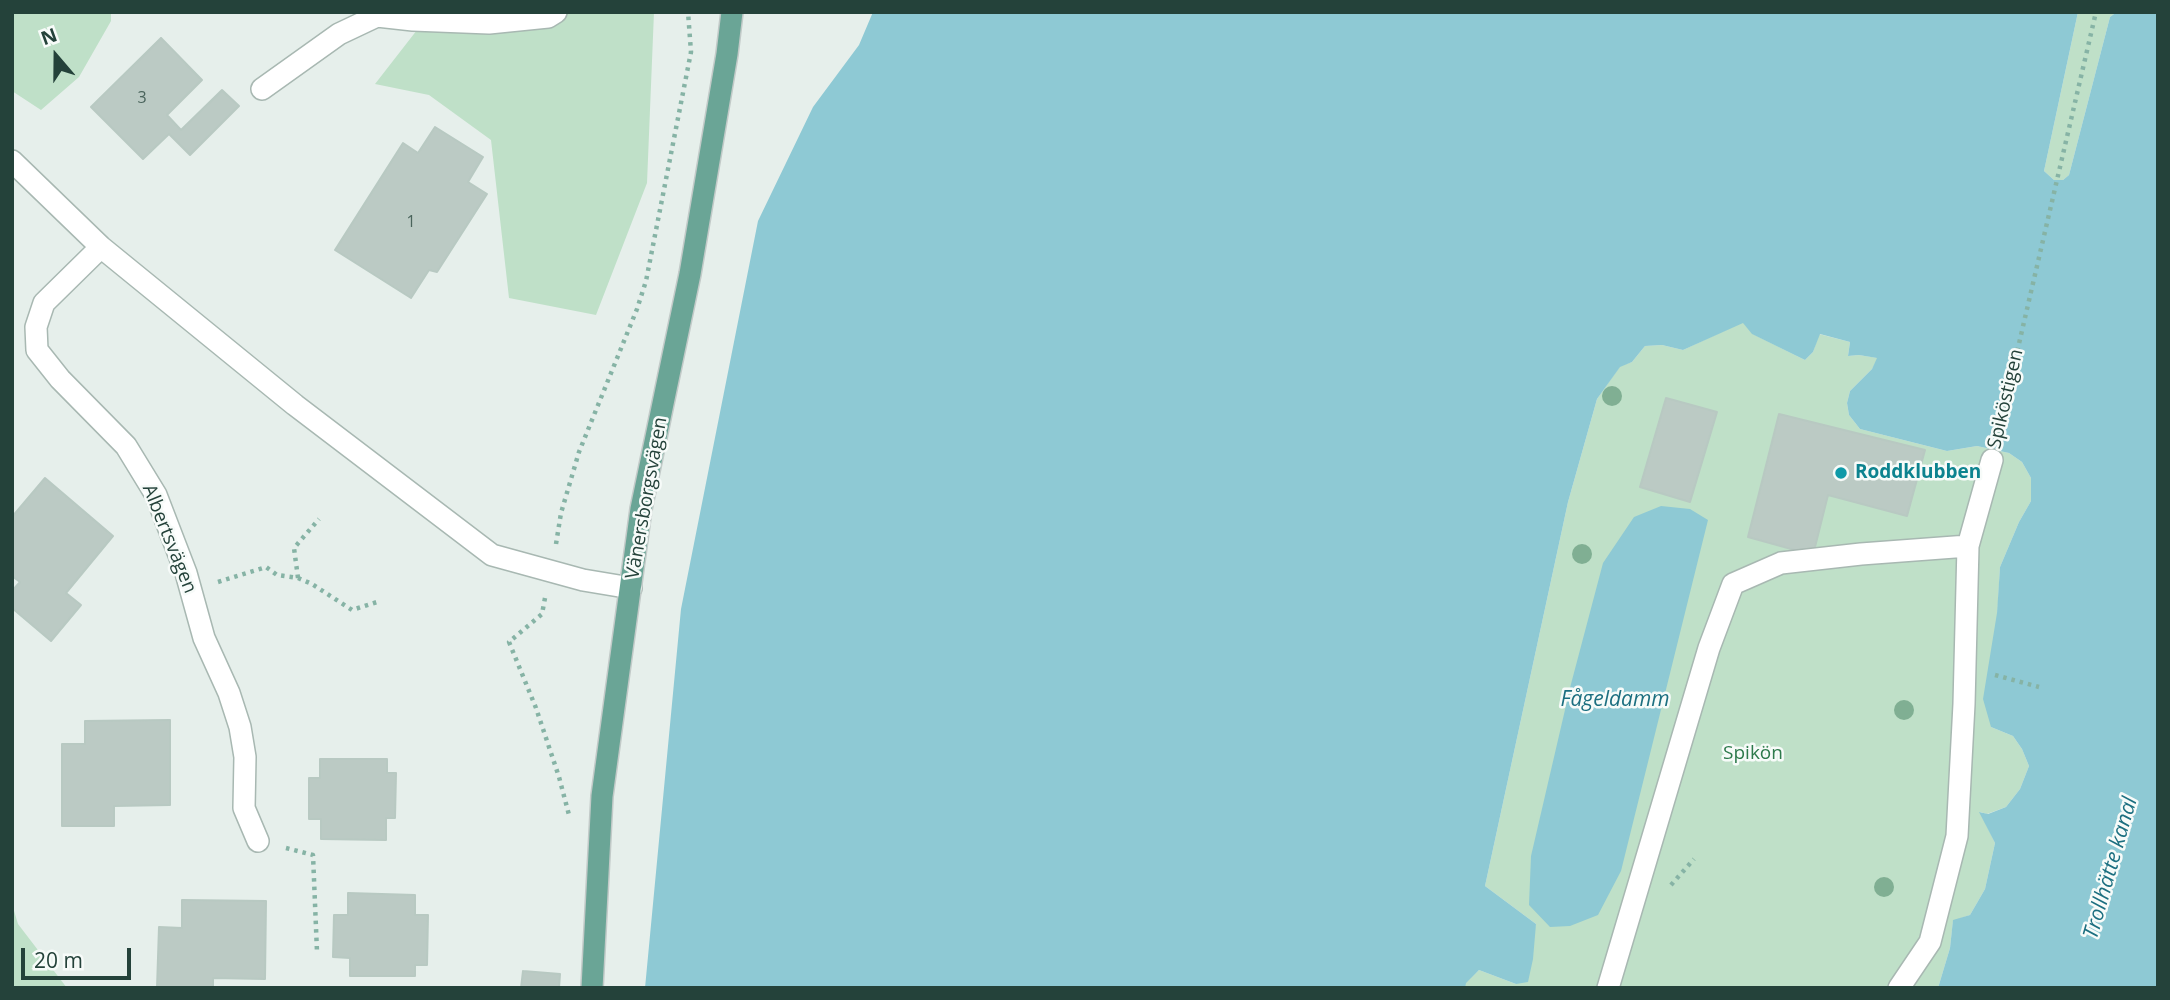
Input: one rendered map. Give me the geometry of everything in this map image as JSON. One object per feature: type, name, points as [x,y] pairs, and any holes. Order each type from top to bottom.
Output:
[{"type":"main road","name":"Vänersborgsvägen","points":[[592,988],[602,796],[641,509],[690,274],[732,12]]},
{"type":"street","points":[[262,89],[338,34],[377,16],[489,23],[548,17],[556,12]]},
{"type":"street","points":[[12,162],[101,247],[295,405],[492,555],[551,572],[631,588]]},
{"type":"street","name":"Albertsvägen","points":[[101,247],[44,303],[36,327],[37,350],[60,379],[126,446],[156,495],[191,591],[204,638],[229,693],[240,727],[245,757],[244,808],[258,841]]},
{"type":"street","name":"Spiköstigen","points":[[1899,988],[1930,942],[1957,836],[1968,546],[1992,460]]},
{"type":"street","points":[[1608,988],[1709,648],[1733,584],[1781,564],[1861,554],[1968,546]]},
{"type":"path","points":[[569,827],[569,813],[559,777],[536,708],[509,642],[542,614],[561,513],[579,452],[646,281],[691,52],[688,12]]},
{"type":"path","name":"Spiköstigen","points":[[1992,460],[2096,12]]},
{"type":"path","points":[[298,578],[294,548],[320,519]]},
{"type":"path","points":[[191,591],[266,567],[277,575],[298,578],[312,584],[352,610],[377,602]]},
{"type":"path","points":[[1995,675],[2039,687]]},
{"type":"path","points":[[258,841],[313,855],[317,952]]},
{"type":"green space","points":[[12,12],[111,12],[111,21],[79,77],[41,110],[12,91]]},
{"type":"green space","points":[[431,12],[654,12],[647,183],[596,315],[509,298],[491,140],[429,95],[375,84]]},
{"type":"green space","points":[[2078,12],[2125,12],[2110,17],[2069,175],[2063,180],[2054,180],[2044,171]]},
{"type":"green space","name":"Spikön","points":[[1743,322],[1753,334],[1805,360],[1813,352],[1819,334],[1850,342],[1848,356],[1878,358],[1872,369],[1850,391],[1847,403],[1849,415],[1860,429],[1947,451],[1977,446],[2009,453],[2022,462],[2031,478],[2031,501],[2000,567],[1991,727],[2013,736],[2029,766],[2020,789],[2006,807],[1987,814],[1980,812],[1995,843],[1985,889],[1970,915],[1953,921],[1950,948],[1938,988],[1465,988],[1465,983],[1479,970],[1516,984],[1536,924],[1485,886],[1568,502],[1597,399],[1620,366],[1632,362],[1645,346],[1662,345],[1683,350]]},
{"type":"green space","points":[[12,904],[18,924],[67,988],[12,988]]},
{"type":"water","name":"Trollhätte kanal","points":[[873,12],[2078,12],[2044,171],[2054,180],[2063,180],[2069,175],[2110,17],[2125,12],[2158,12],[2158,988],[1938,988],[1950,948],[1953,920],[1970,915],[1985,889],[1995,843],[1979,812],[1988,814],[2006,807],[2020,789],[2029,766],[2013,736],[1991,727],[1983,699],[1997,613],[2000,567],[2031,501],[2031,478],[2022,462],[2009,453],[1977,446],[1947,451],[1860,429],[1849,415],[1847,403],[1850,391],[1872,369],[1877,358],[1848,356],[1850,342],[1820,334],[1813,352],[1805,360],[1752,334],[1743,323],[1683,350],[1662,345],[1645,346],[1632,362],[1620,367],[1597,399],[1568,502],[1485,886],[1536,924],[1528,982],[1516,984],[1479,970],[1466,983],[1465,988],[645,988],[681,609],[758,221],[813,107],[859,45]]},
{"type":"water","name":"Fågeldamm","points":[[1661,506],[1690,509],[1708,520],[1621,871],[1598,915],[1570,926],[1550,927],[1529,905],[1531,856],[1571,684],[1603,563],[1634,517]]},
{"type":"building","points":[[161,38],[202,80],[167,115],[181,130],[222,90],[239,106],[190,155],[169,134],[143,159],[91,107]]},
{"type":"building","points":[[435,127],[483,157],[468,182],[487,194],[437,272],[429,270],[411,298],[335,250],[403,143],[418,153]]},
{"type":"building","points":[[1666,398],[1717,412],[1690,502],[1640,487]]},
{"type":"building","name":"Roddklubben","points":[[1779,414],[1925,450],[1907,516],[1828,495],[1813,555],[1748,537]]},
{"type":"building","points":[[45,478],[113,536],[66,593],[81,605],[51,641],[12,608],[12,591],[20,582],[12,576],[12,517]]},
{"type":"building","points":[[170,720],[170,805],[114,806],[114,826],[62,826],[62,744],[85,744],[85,721]]},
{"type":"building","points":[[320,759],[387,759],[387,773],[396,773],[395,818],[386,818],[386,840],[321,839],[321,819],[309,819],[309,778],[320,778]]},
{"type":"building","points":[[348,893],[415,895],[415,915],[428,915],[427,965],[415,965],[415,976],[350,976],[350,958],[333,957],[334,915],[348,915]]},
{"type":"building","points":[[182,900],[266,901],[265,979],[213,978],[213,988],[157,988],[159,927],[182,928]]},
{"type":"building","points":[[523,971],[560,974],[559,988],[521,988]]},
{"type":"place","name":"Roddklubben","points":[[1841,473]]}]
